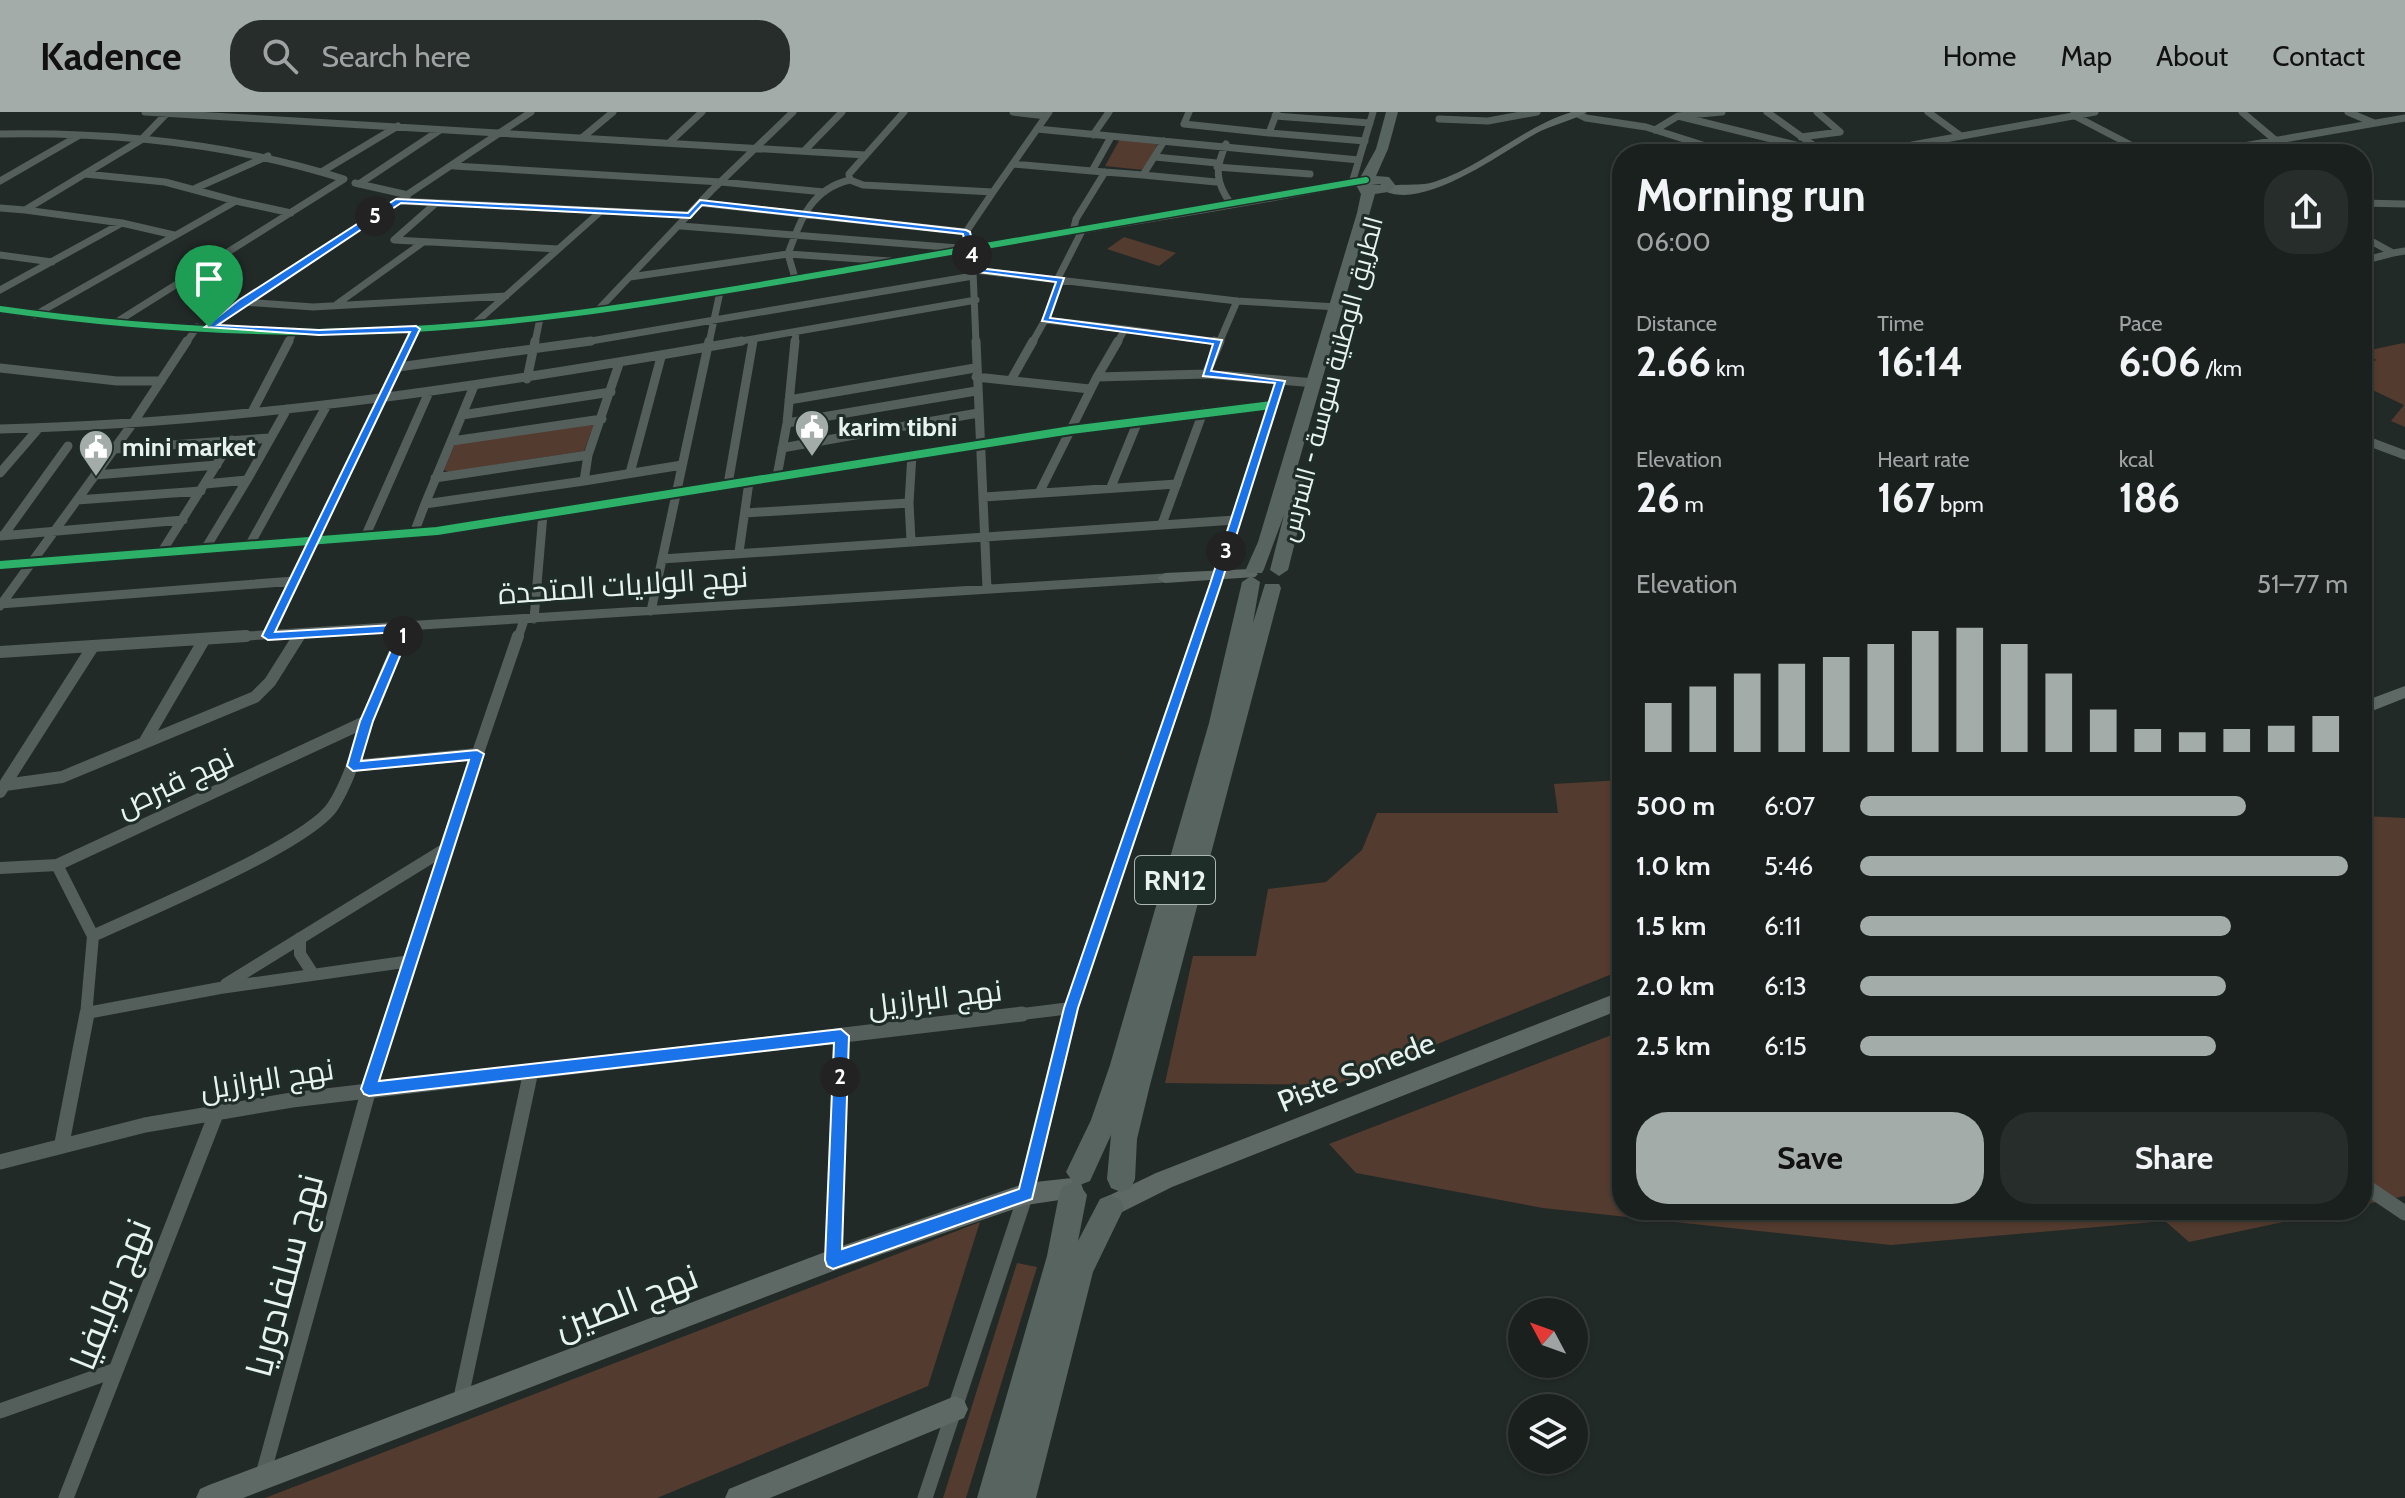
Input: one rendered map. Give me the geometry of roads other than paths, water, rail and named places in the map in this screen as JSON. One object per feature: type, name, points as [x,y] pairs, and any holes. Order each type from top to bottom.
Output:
[{"type":"highway","name":"الطريق الوطنية سوسة - السرس","points":[[1020,1498],[1079,1269],[1115,1197],[1124,1139],[1267,542],[1364,213],[1368,194],[1363,183],[1378,161],[1392,112]]},
{"type":"highway","name":"الطريق الوطنية سوسة - السرس","points":[[993,1498],[1061,1256],[1075,1185],[1098,1141],[1261,576],[1303,473],[1404,112]]},
{"type":"highway","points":[[1363,183],[1386,185]]},
{"type":"highway","points":[[1103,1165],[1111,1168],[1115,1197],[1103,1211],[1088,1211],[1081,1207],[1075,1185],[1087,1167],[1103,1165]]},
{"type":"street","points":[[145,112],[394,124],[499,134],[671,141],[865,155]]},
{"type":"street","points":[[0,605],[203,327],[454,166],[531,112]]},
{"type":"street","points":[[583,137],[613,112]]},
{"type":"street","points":[[671,141],[702,112]]},
{"type":"street","points":[[598,310],[700,203],[793,112]]},
{"type":"street","points":[[805,150],[842,112]]},
{"type":"street","points":[[850,180],[849,174],[904,112]]},
{"type":"street","points":[[1013,112],[1048,114]]},
{"type":"street","points":[[1093,135],[1109,112]]},
{"type":"street","points":[[1189,112],[1184,124],[1365,141]]},
{"type":"street","points":[[0,309],[115,323],[294,331],[416,329],[598,310],[1363,183],[1359,160],[1373,112]]},
{"type":"street","points":[[1439,119],[1488,121],[1507,115],[1537,112]]},
{"type":"street","points":[[1386,185],[1422,189],[1446,183],[1532,130],[1577,112],[1586,118],[1655,130],[1699,144]]},
{"type":"street","points":[[1655,130],[1678,116],[1722,112]]},
{"type":"street","points":[[1767,112],[1811,144]]},
{"type":"street","points":[[1801,137],[1840,132],[1817,112]]},
{"type":"street","points":[[1928,112],[1961,136]]},
{"type":"street","points":[[1917,144],[2095,112]]},
{"type":"street","points":[[2242,112],[2274,139]]},
{"type":"street","points":[[2348,112],[2374,123]]},
{"type":"street","points":[[2396,112],[2405,118]]},
{"type":"street","points":[[25,210],[141,140],[167,113]]},
{"type":"street","points":[[966,232],[1048,114]]},
{"type":"street","points":[[1269,133],[1276,114],[1370,123]]},
{"type":"street","points":[[2072,114],[2129,144]]},
{"type":"street","points":[[1678,116],[1790,144]]},
{"type":"street","points":[[2248,144],[2405,118]]},
{"type":"street","points":[[323,171],[394,124]]},
{"type":"street","points":[[1037,129],[1359,160]]},
{"type":"street","points":[[1231,129],[1217,165],[1216,182],[1231,204]]},
{"type":"street","points":[[359,184],[440,130]]},
{"type":"street","points":[[0,137],[12,133],[78,136],[221,148],[268,156],[323,171],[344,181],[408,195]]},
{"type":"street","points":[[0,181],[78,136]]},
{"type":"street","points":[[1092,171],[1111,137]]},
{"type":"street","points":[[1305,191],[1320,138]]},
{"type":"street","points":[[1143,175],[1164,141]]},
{"type":"street","points":[[196,188],[268,156]]},
{"type":"street","points":[[1155,157],[1310,174]]},
{"type":"street","points":[[1013,164],[1216,182]]},
{"type":"street","points":[[454,166],[721,182],[824,192]]},
{"type":"street","points":[[1011,380],[1045,320],[1078,230],[1076,219],[1105,172]]},
{"type":"street","points":[[85,174],[165,182],[291,213]]},
{"type":"street","points":[[795,278],[788,254],[794,236],[804,216],[832,184],[850,180],[863,185],[993,192]]},
{"type":"street","points":[[115,323],[344,181]]},
{"type":"street","points":[[35,315],[236,201]]},
{"type":"street","points":[[399,201],[690,215]]},
{"type":"street","points":[[436,203],[394,240],[558,249]]},
{"type":"street","points":[[700,203],[966,232]]},
{"type":"street","points":[[2372,203],[2405,204]]},
{"type":"street","points":[[0,208],[122,223],[174,235]]},
{"type":"street","points":[[473,325],[600,212]]},
{"type":"street","points":[[0,290],[122,223]]},
{"type":"street","points":[[681,226],[971,249]]},
{"type":"street","points":[[966,232],[971,249],[976,300],[976,391],[987,589]]},
{"type":"street","points":[[2372,241],[2393,253]]},
{"type":"street","points":[[337,304],[422,243]]},
{"type":"street","points":[[2372,258],[2405,251]]},
{"type":"street","points":[[630,277],[788,254],[890,261]]},
{"type":"street","points":[[0,255],[52,262]]},
{"type":"street","points":[[398,367],[535,351],[974,273],[1237,301],[1337,307]]},
{"type":"street","points":[[651,611],[705,349],[720,292]]},
{"type":"street","points":[[242,302],[313,307],[506,296]]},
{"type":"street","points":[[0,429],[133,423],[429,392],[661,357],[976,300]]},
{"type":"street","points":[[1206,374],[1237,301]]},
{"type":"street","points":[[527,379],[540,318]]},
{"type":"street","points":[[1045,320],[1218,342]]},
{"type":"street","points":[[268,636],[416,329]]},
{"type":"street","points":[[1039,493],[1090,389],[1125,329]]},
{"type":"street","points":[[252,412],[294,331]]},
{"type":"street","points":[[777,476],[787,423],[796,332]]},
{"type":"street","points":[[728,484],[753,340]]},
{"type":"street","points":[[630,473],[661,357]]},
{"type":"street","points":[[584,481],[588,455],[619,364]]},
{"type":"street","points":[[0,368],[117,381],[161,381]]},
{"type":"street","points":[[789,400],[976,372],[1011,380],[1090,389]]},
{"type":"street","points":[[1097,377],[1206,374],[1315,383]]},
{"type":"street","points":[[925,1498],[1026,1194],[1071,1008],[1280,381]]},
{"type":"street","points":[[414,533],[474,386]]},
{"type":"street","points":[[787,423],[976,391]]},
{"type":"street","points":[[365,537],[429,392]]},
{"type":"street","points":[[462,415],[611,392]]},
{"type":"street","points":[[249,546],[327,405]]},
{"type":"street","points":[[0,565],[414,533],[980,443],[1272,405]]},
{"type":"street","points":[[205,549],[287,409]]},
{"type":"street","points":[[1162,524],[1203,412]]},
{"type":"street","points":[[782,448],[978,413]]},
{"type":"street","points":[[452,441],[602,419]]},
{"type":"street","points":[[1111,487],[1138,421]]},
{"type":"street","points":[[0,473],[38,429]]},
{"type":"street","points":[[114,449],[270,438]]},
{"type":"street","points":[[161,553],[232,440]]},
{"type":"street","points":[[2372,443],[2405,455]]},
{"type":"street","points":[[1,536],[68,446]]},
{"type":"street","points":[[911,540],[909,503],[912,454]]},
{"type":"street","points":[[435,478],[588,455]]},
{"type":"street","points":[[95,475],[217,465]]},
{"type":"street","points":[[425,504],[682,465]]},
{"type":"street","points":[[77,500],[247,480]]},
{"type":"street","points":[[739,552],[749,482]]},
{"type":"street","points":[[984,497],[1177,484]]},
{"type":"street","points":[[745,513],[909,503]]},
{"type":"street","name":"نهج سلفادوريا","points":[[262,1479],[369,1089],[477,754],[529,620],[543,514]]},
{"type":"street","points":[[1,536],[183,520]]},
{"type":"street","points":[[662,559],[1235,520]]},
{"type":"street","name":"نهج الولايات المتحدة","points":[[0,652],[1165,578],[1261,576]]},
{"type":"street","points":[[0,605],[294,581]]},
{"type":"street","points":[[93,936],[306,833],[333,806],[353,766],[367,721],[406,627]]},
{"type":"street","points":[[2,788],[62,777],[255,697],[270,682],[300,634]]},
{"type":"street","points":[[145,741],[204,640]]},
{"type":"street","points":[[2,788],[92,648]]},
{"type":"street","points":[[2372,705],[2405,692]]},
{"type":"street","name":"نهج قبرص","points":[[0,868],[57,865],[367,721]]},
{"type":"street","points":[[353,766],[477,754]]},
{"type":"street","points":[[220,988],[445,849]]},
{"type":"street","points":[[57,865],[93,936],[87,1013],[62,1143]]},
{"type":"street","points":[[300,938],[300,954],[313,974]]},
{"type":"street","points":[[87,1013],[220,988],[411,961]]},
{"type":"street","name":"Piste Sonede","points":[[1115,1197],[1612,1004]]},
{"type":"street","name":"نهج البرازيل","points":[[0,1162],[62,1143],[369,1089],[1071,1008]]},
{"type":"street","points":[[833,1260],[841,1036]]},
{"type":"street","points":[[460,1402],[531,1071]]},
{"type":"street","name":"نهج بوليفيا","points":[[66,1498],[113,1371],[216,1114]]},
{"type":"street","name":"نهج الصين","points":[[209,1498],[833,1260],[1026,1194],[1075,1185]]},
{"type":"street","points":[[2372,1191],[2405,1213]]},
{"type":"street","points":[[0,1411],[113,1371]]},
{"type":"street","points":[[738,1498],[955,1409]]},
{"type":"place","name":"karim tibni","points":[[812,458]]},
{"type":"place","name":"mini market","points":[[96,478]]}]
